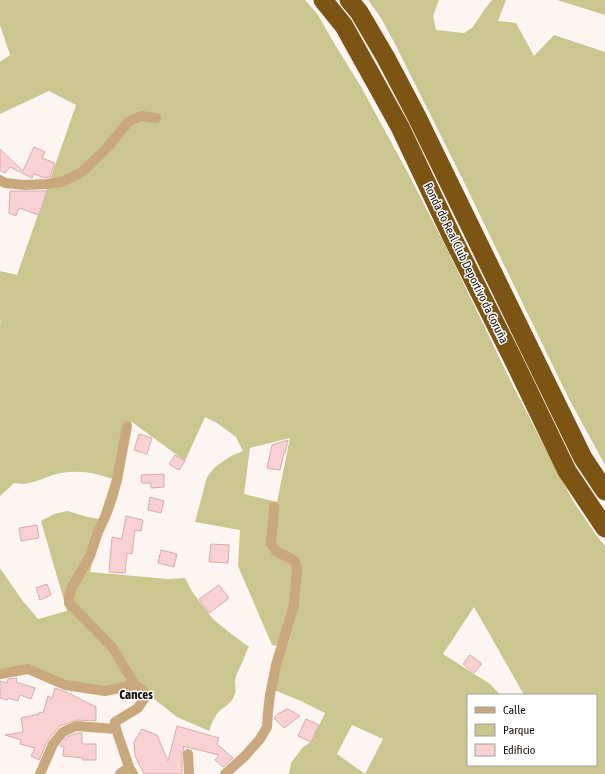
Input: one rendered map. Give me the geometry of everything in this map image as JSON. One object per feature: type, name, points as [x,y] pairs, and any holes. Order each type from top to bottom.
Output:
[{"type":"highway","name":"Ronda do Real Club Deportivo da Coruña","points":[[323,0],[344,26],[400,127],[567,472],[605,528]]},
{"type":"highway","name":"Ronda do Real Club Deportivo da Coruña","points":[[349,0],[359,12],[386,58],[417,117],[583,458],[605,491]]},
{"type":"street","points":[[0,180],[5,183],[25,185],[62,182],[82,172],[107,148],[128,122],[141,116],[156,118]]},
{"type":"street","points":[[120,774],[131,771],[116,729],[115,722],[138,708],[144,699],[142,690],[135,686],[112,647],[69,603],[68,597],[90,556],[112,498],[117,480],[127,426]]},
{"type":"street","points":[[225,774],[245,756],[260,739],[267,727],[270,695],[276,665],[294,605],[297,579],[295,561],[276,551],[271,544],[274,508]]},
{"type":"street","points":[[0,674],[28,669],[65,685],[106,691],[135,686]]},
{"type":"street","points":[[40,774],[53,744],[63,732],[76,726],[116,729]]},
{"type":"street","points":[[188,754],[189,774]]},
{"type":"green space","points":[[0,0],[305,0],[318,15],[360,85],[409,175],[448,251],[514,388],[573,501],[605,546],[605,774],[365,774],[289,774],[291,763],[303,747],[311,742],[325,713],[274,690],[279,646],[272,645],[238,566],[240,530],[195,522],[207,477],[215,467],[231,456],[243,451],[236,437],[217,423],[205,417],[185,461],[132,422],[90,572],[168,579],[185,578],[193,593],[213,619],[249,647],[236,675],[236,688],[233,699],[217,714],[209,731],[177,717],[149,695],[147,689],[140,682],[129,685],[97,687],[67,681],[32,667],[0,670],[0,568],[22,600],[38,619],[67,611],[41,521],[54,514],[67,511],[99,519],[112,479],[83,472],[61,473],[35,482],[23,484],[14,483],[0,496],[0,271],[17,275],[76,105],[49,91],[0,114],[0,62],[10,55],[0,25]],"holes":[[[290,438],[277,502],[244,494],[250,448]],[[474,607],[523,694],[597,694],[597,766],[467,766],[467,694],[500,694],[490,684],[443,654]],[[352,725],[383,739],[365,774],[337,754]]]},
{"type":"green space","points":[[368,0],[439,0],[433,16],[436,30],[464,33],[473,27],[492,0],[506,0],[498,21],[516,23],[534,56],[554,35],[605,52],[605,465],[569,399],[395,44],[381,18]]},
{"type":"green space","points":[[557,0],[605,0],[605,15]]},
{"type":"building","points":[[34,147],[45,152],[42,158],[55,163],[50,177],[45,178],[34,174],[32,178],[10,167],[5,173],[0,170],[0,149],[23,171]]},
{"type":"building","points":[[10,191],[47,191],[39,215],[19,208],[16,216],[9,213]]},
{"type":"building","points":[[139,434],[152,438],[147,454],[134,450]]},
{"type":"building","points":[[288,440],[280,470],[267,468],[272,445]]},
{"type":"building","points":[[175,455],[185,461],[179,470],[169,464]]},
{"type":"building","points":[[164,474],[164,487],[151,488],[151,483],[142,483],[141,475]]},
{"type":"building","points":[[150,497],[164,501],[161,513],[148,510]]},
{"type":"building","points":[[126,516],[143,520],[141,531],[135,530],[132,554],[127,553],[125,573],[109,572],[112,537],[122,539]]},
{"type":"building","points":[[37,525],[39,538],[21,541],[19,528]]},
{"type":"building","points":[[211,544],[229,545],[228,563],[209,562]]},
{"type":"building","points":[[161,550],[177,554],[174,567],[158,563]]},
{"type":"building","points":[[47,584],[51,595],[40,600],[36,588]]},
{"type":"building","points":[[219,585],[229,598],[209,613],[199,599]]},
{"type":"building","points":[[470,655],[482,664],[474,673],[463,664]]},
{"type":"building","points":[[17,678],[16,682],[35,688],[31,699],[20,695],[18,701],[8,698],[7,700],[0,698],[0,681],[7,683],[8,679]]},
{"type":"building","points":[[55,688],[96,707],[96,721],[76,720],[60,726],[48,740],[39,760],[31,756],[35,748],[20,744],[21,740],[5,735],[23,732],[21,718],[39,714],[39,712],[43,713],[48,696],[52,698]]},
{"type":"building","points":[[288,709],[300,716],[284,728],[274,718],[279,713]]},
{"type":"building","points":[[306,719],[319,725],[311,742],[298,736]]},
{"type":"building","points":[[177,726],[219,738],[217,744],[233,758],[223,767],[215,760],[219,755],[183,746],[182,774],[144,774],[135,756],[134,742],[142,729],[157,735],[168,761]]},
{"type":"building","points":[[77,733],[82,733],[82,744],[96,744],[96,760],[83,760],[83,758],[63,756],[64,747],[60,746],[67,737]]},
{"type":"district","name":"Cances","points":[[136,694]]}]
